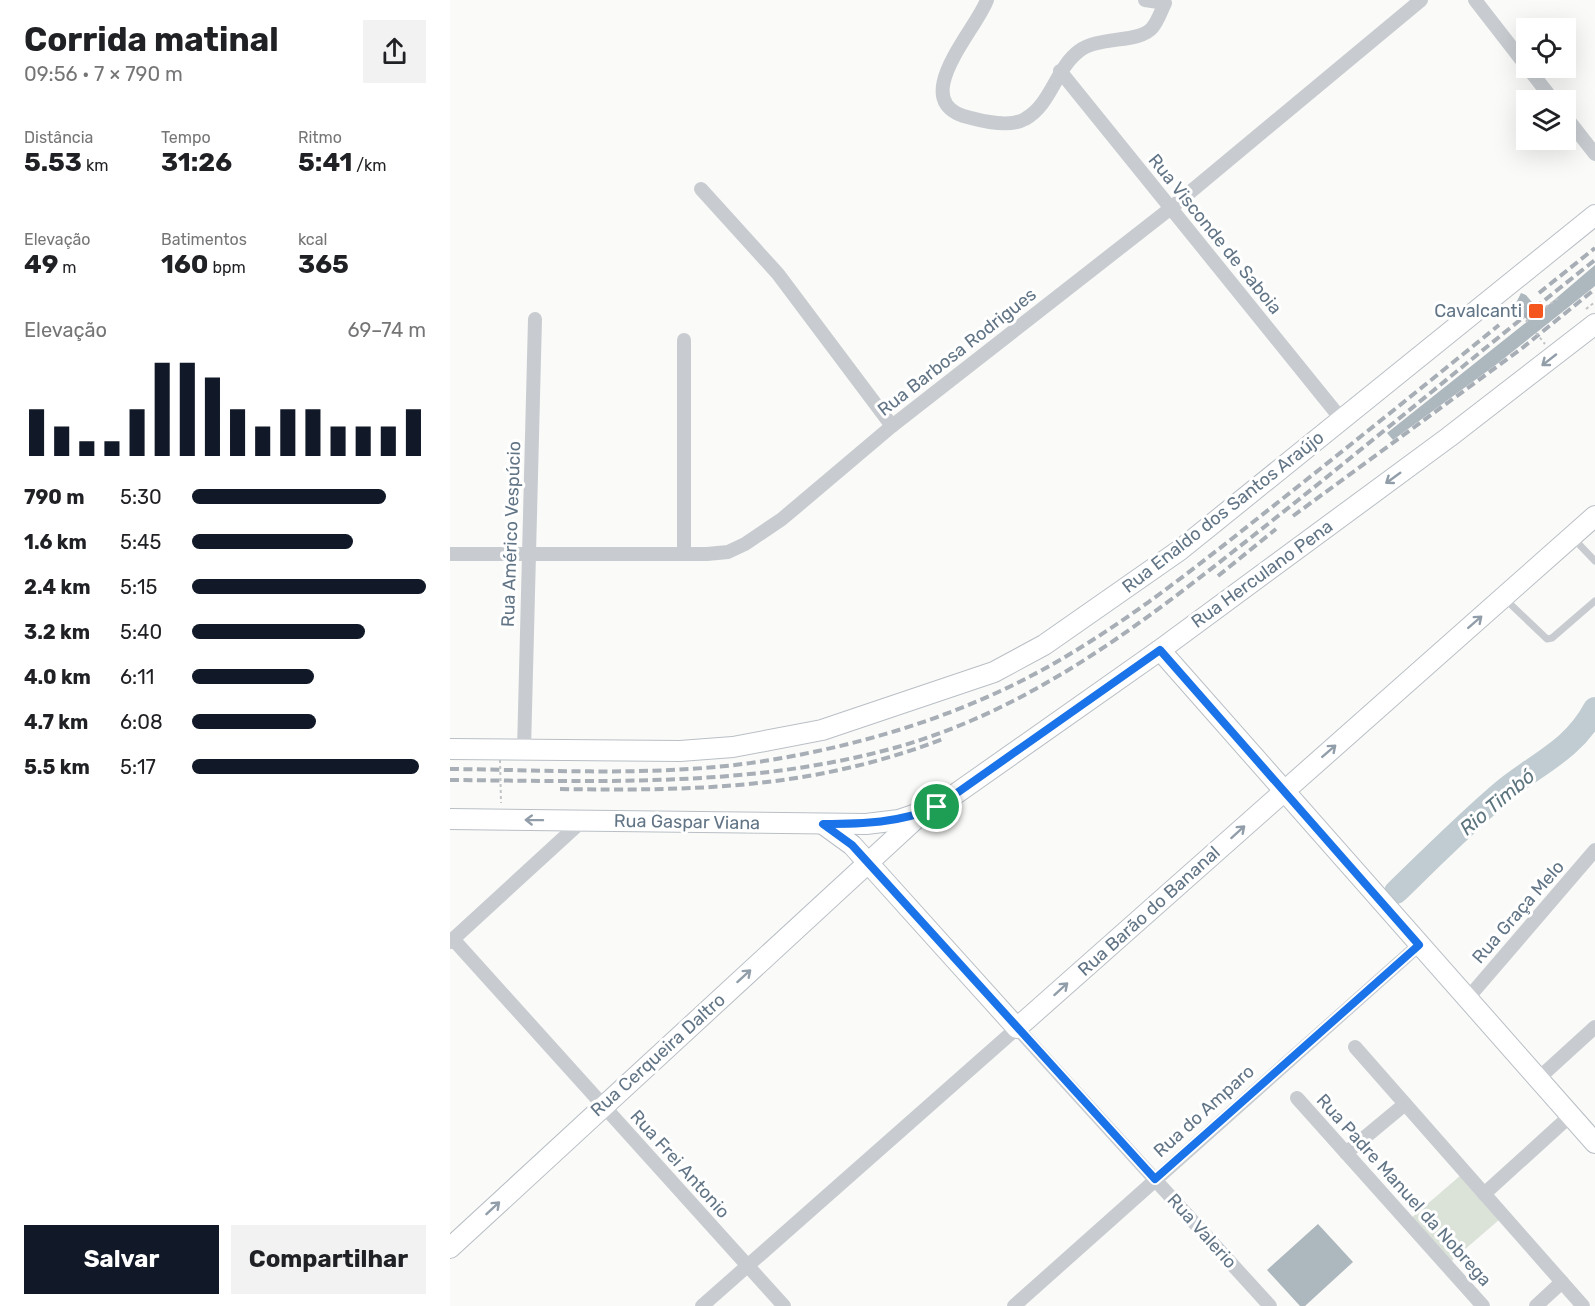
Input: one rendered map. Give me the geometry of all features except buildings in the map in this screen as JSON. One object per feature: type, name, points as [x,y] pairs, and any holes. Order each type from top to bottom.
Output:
[{"type":"main road","name":"Rua Enaldo dos Santos Araújo","points":[[450,749],[680,751],[733,747],[822,730],[994,672],[1044,645],[1180,550],[1595,215]]},
{"type":"main road","name":"Rua Herculano Pena","points":[[922,813],[951,799],[1160,650],[1440,444],[1595,324]]},
{"type":"main road","name":"Rua Barão do Bananal","points":[[1017,1028],[1595,516]]},
{"type":"main road","points":[[1160,650],[1595,1143]]},
{"type":"main road","name":"Rua Gaspar Viana","points":[[450,819],[866,825],[922,813]]},
{"type":"main road","name":"Rua Cerqueira Daltro","points":[[450,1248],[922,813]]},
{"type":"main road","points":[[823,824],[842,836],[867,864]]},
{"type":"main road","name":"Rua Valerio","points":[[867,864],[1017,1028]]},
{"type":"street","points":[[987,0],[943,79],[942,95],[946,106],[959,116],[985,121],[1014,122],[1025,120],[1046,97],[1060,71],[1082,49],[1100,41],[1146,33],[1152,28],[1166,2],[1145,0]]},
{"type":"street","name":"Rua Barbosa Rodrigues","points":[[450,554],[684,555],[728,552],[745,544],[782,519],[892,426],[1171,208],[1421,0]]},
{"type":"street","points":[[1475,0],[1516,53]]},
{"type":"street","name":"Rua Visconde de Saboia","points":[[1060,71],[1342,420]]},
{"type":"street","points":[[1536,78],[1545,90]]},
{"type":"street","points":[[1576,130],[1595,154]]},
{"type":"street","points":[[701,189],[778,274],[892,426]]},
{"type":"street","name":"Rua Américo Vespúcio","points":[[524,750],[535,319]]},
{"type":"street","points":[[684,340],[684,555]]},
{"type":"street","points":[[452,941],[582,821]]},
{"type":"street","name":"Rua Graça Melo","points":[[1468,998],[1595,850]]},
{"type":"street","name":"Rua Frei Antonio","points":[[452,941],[784,1306]]},
{"type":"street","name":"Rua do Amparo","points":[[1014,1306],[1419,945]]},
{"type":"street","points":[[1539,1078],[1595,1027]]},
{"type":"street","name":"Rua Valerio","points":[[1017,1028],[1270,1306]]},
{"type":"street","name":"Rua Barão do Bananal","points":[[702,1306],[1017,1028]]},
{"type":"street","points":[[1355,1047],[1583,1306]]},
{"type":"street","name":"Rua Padre Manuel da Nobrega","points":[[1297,1098],[1483,1306]]},
{"type":"street","points":[[1346,1153],[1405,1104]]},
{"type":"street","points":[[1484,1194],[1571,1115]]},
{"type":"street","points":[[1536,1306],[1562,1282]]},
{"type":"lane","points":[[1572,536],[1595,561]]},
{"type":"lane","points":[[1504,597],[1547,639],[1552,638],[1595,601]]},
{"type":"path","points":[[1511,302],[1527,321],[1560,297]]},
{"type":"path","points":[[1536,333],[1545,344]]},
{"type":"path","points":[[500,760],[501,803]]},
{"type":"shaded area","points":[[1461,1175],[1500,1219],[1449,1263],[1410,1219]]},
{"type":"waterway","name":"Rio Timbó","points":[[1396,892],[1500,794],[1564,747],[1586,724],[1595,709]]},
{"type":"railway","points":[[1539,293],[1595,248]]},
{"type":"railway","points":[[450,780],[617,781],[729,776],[784,770],[839,761],[894,748],[947,731],[997,709],[1045,684],[1092,655],[1181,592],[1595,260]]},
{"type":"railway","points":[[1293,516],[1521,349],[1595,289]]},
{"type":"railway","points":[[450,769],[658,771],[741,764],[846,745],[908,727],[970,704],[1062,659],[1155,598],[1499,325]]},
{"type":"railway","points":[[1218,576],[1276,529]]},
{"type":"railway","points":[[560,789],[659,789],[754,784],[847,768],[895,756],[943,739]]},
{"type":"place","name":"Cavalcanti","points":[[1536,311]]},
{"type":"route","points":[[1160,650],[1419,945],[1155,1179],[852,845],[823,824],[866,825],[899,820],[937,807],[1160,650]]}]
